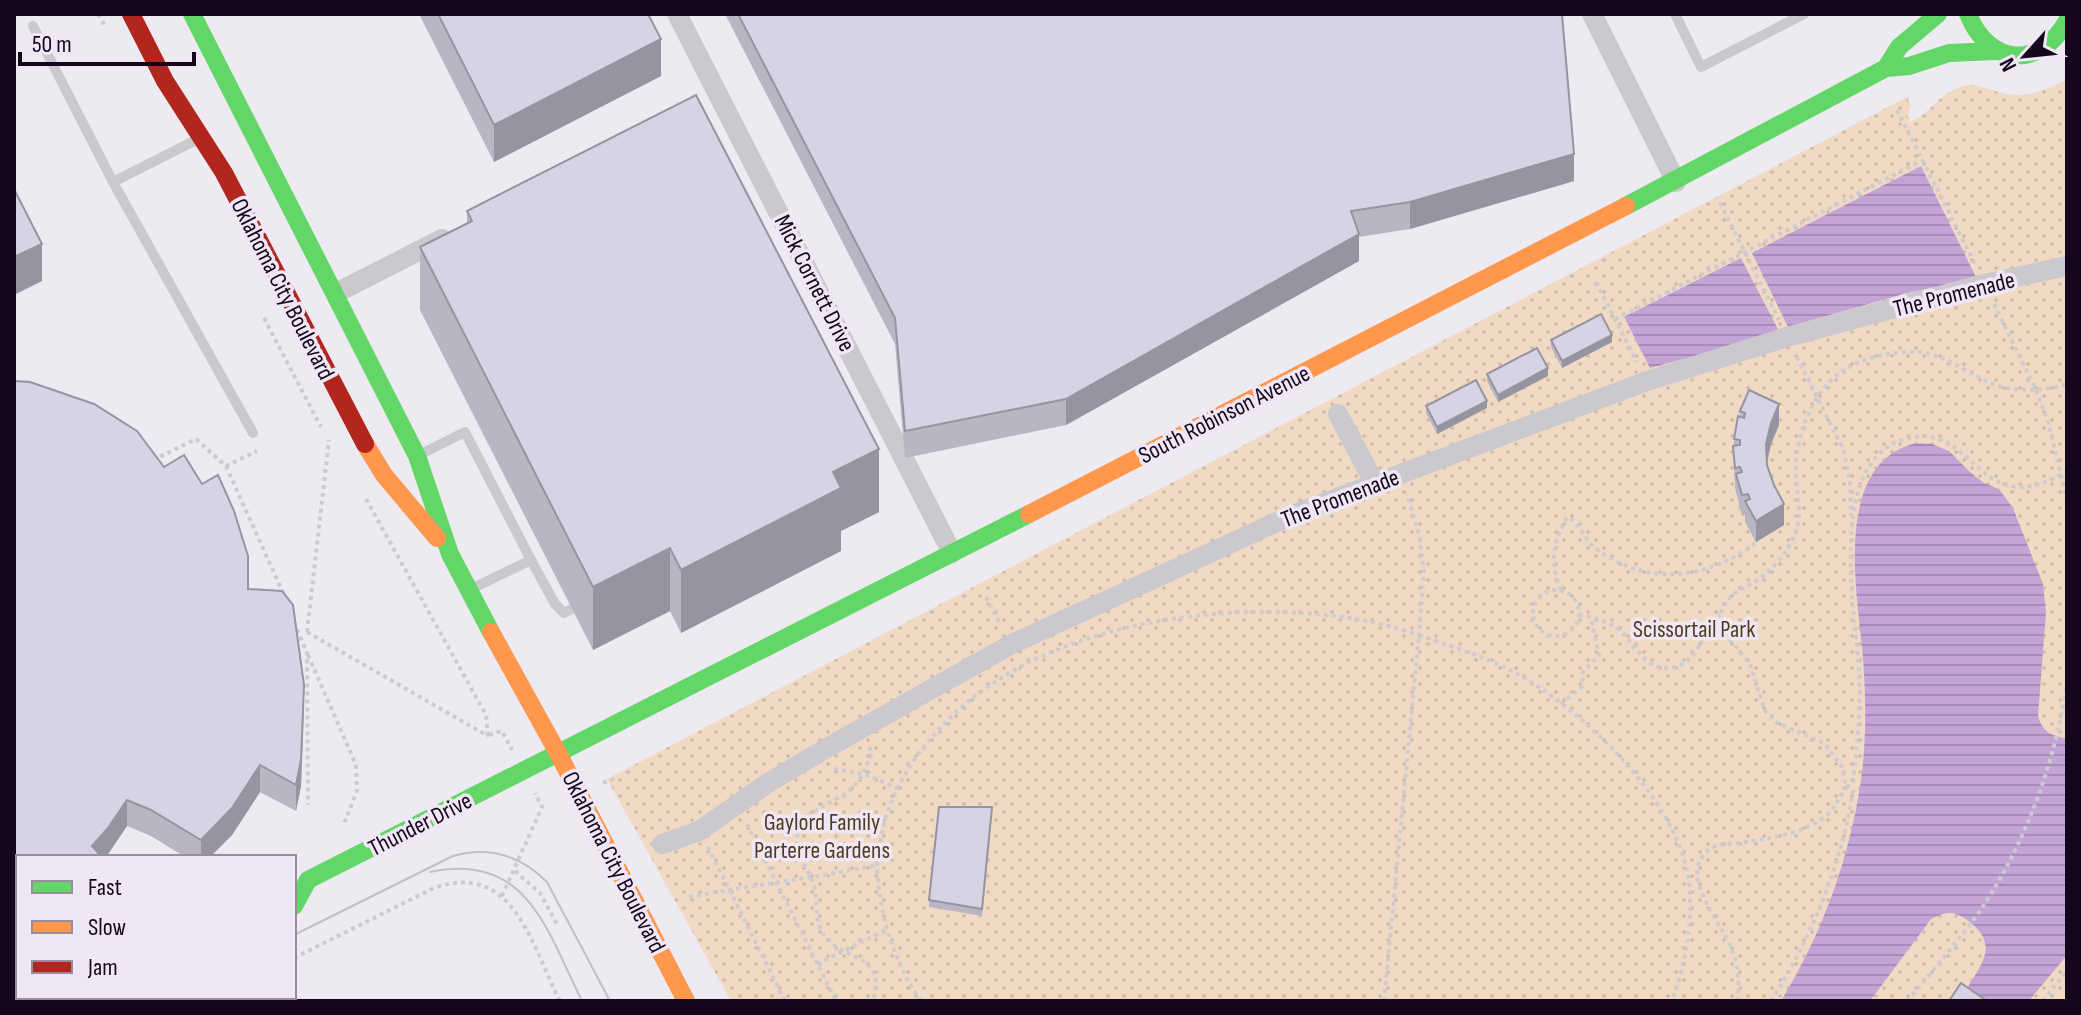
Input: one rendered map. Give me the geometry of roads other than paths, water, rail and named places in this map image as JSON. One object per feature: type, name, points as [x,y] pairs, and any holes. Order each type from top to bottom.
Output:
[{"type":"main road","name":"Oklahoma City Boulevard","points":[[131,14],[165,81],[224,173],[350,419],[384,475],[450,554]]},
{"type":"main road","name":"Oklahoma City Boulevard","points":[[192,14],[417,456],[450,554],[468,591],[559,755],[686,1001]]},
{"type":"main road","name":"South Robinson Avenue","points":[[1886,68],[1899,47],[1938,14]]},
{"type":"main road","points":[[1968,14],[1976,34],[1996,51]]},
{"type":"main road","name":"South Robinson Avenue","points":[[559,755],[1676,182],[1886,68],[1909,66],[1949,53],[1996,51],[2026,55],[2041,51],[2054,42],[2067,21]]},
{"type":"main road","name":"Thunder Drive","points":[[301,881],[559,755]]},
{"type":"street","name":"Mick Cornett Drive","points":[[677,14],[952,553]]},
{"type":"street","points":[[1592,14],[1676,182]]},
{"type":"street","points":[[696,109],[720,97]]},
{"type":"street","points":[[336,293],[460,230]]},
{"type":"street","name":"The Promenade","points":[[662,844],[699,831],[768,783],[1010,645],[1292,515],[1647,381],[1787,337],[1984,284],[2067,266]]},
{"type":"street","points":[[1338,414],[1375,484]]},
{"type":"lane","points":[[1675,14],[1701,67],[1804,14]]},
{"type":"lane","points":[[33,26],[113,182],[253,433]]},
{"type":"lane","points":[[113,182],[201,137]]},
{"type":"lane","points":[[417,456],[465,432],[555,604],[564,613],[572,609]]},
{"type":"lane","points":[[468,591],[531,560]]},
{"type":"tram line","points":[[296,934],[453,856],[492,853],[515,860],[547,882],[610,1001]]},
{"type":"tram line","points":[[430,872],[463,869],[490,873],[511,885],[529,902],[544,924],[582,1001]]},
{"type":"tram line","points":[[170,1001],[174,999]]},
{"type":"park label","name":"Scissortail Park","points":[[1694,629]]},
{"type":"park label","name":"Gaylord Family Parterre Gardens","points":[[822,836]]}]
